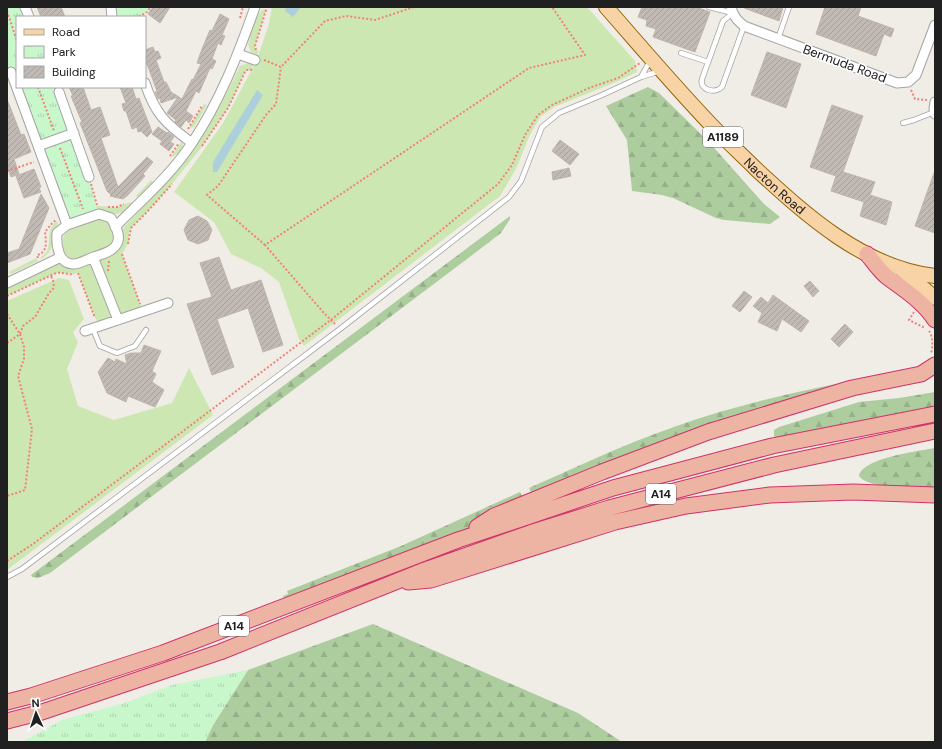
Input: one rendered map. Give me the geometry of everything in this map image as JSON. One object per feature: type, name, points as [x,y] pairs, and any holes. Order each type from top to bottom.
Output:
[{"type":"highway","points":[[867,254],[885,275],[920,302],[935,320]]},
{"type":"highway","name":"A14","points":[[458,540],[494,516],[602,472],[708,432],[852,388],[921,374],[934,364]]},
{"type":"highway","name":"A14","points":[[7,702],[32,696],[163,653],[458,540],[613,488],[772,446],[935,414]]},
{"type":"highway","name":"A14","points":[[7,721],[42,712],[220,652],[425,570],[515,538],[609,508],[774,465],[935,431]]},
{"type":"highway","name":"A14","points":[[393,583],[431,580],[614,522],[686,506],[770,495],[853,492],[935,495]]},
{"type":"main road","name":"Nacton Road","points":[[606,7],[647,60],[662,70],[719,134],[789,200],[826,229],[867,254],[900,268],[935,276]]},
{"type":"main road","name":"Nacton Road","points":[[900,268],[935,298]]},
{"type":"street","points":[[115,226],[161,182],[192,144],[222,91],[238,54],[255,7]]},
{"type":"street","name":"Bermuda Road","points":[[732,10],[736,19],[744,26],[897,83],[908,82]]},
{"type":"street","points":[[908,82],[916,76],[935,24]]},
{"type":"street","points":[[238,54],[259,60]]},
{"type":"street","points":[[12,72],[16,83]]},
{"type":"street","points":[[146,86],[150,98],[160,116],[192,144]]},
{"type":"street","points":[[18,88],[67,225]]},
{"type":"street","points":[[59,92],[89,177]]},
{"type":"street","points":[[932,101],[934,113]]},
{"type":"street","points":[[38,146],[74,133]]},
{"type":"street","points":[[99,214],[111,218],[119,235],[118,242],[113,250],[74,264],[66,262],[61,257],[56,243],[57,233],[67,225],[99,214]]},
{"type":"street","points":[[7,283],[61,257]]},
{"type":"street","points":[[93,257],[118,320]]},
{"type":"street","points":[[92,329],[168,303]]},
{"type":"lane","points":[[709,7],[732,10]]},
{"type":"lane","points":[[778,39],[790,7]]},
{"type":"lane","points":[[732,10],[723,21],[701,84],[711,91],[719,91],[722,87],[744,26]]},
{"type":"lane","points":[[681,53],[708,62]]},
{"type":"lane","points":[[641,77],[648,67],[647,60]]},
{"type":"lane","points":[[7,577],[22,569],[340,329],[509,197],[521,181],[542,127],[558,113],[641,77],[662,70]]},
{"type":"lane","points":[[903,123],[934,113]]},
{"type":"lane","points":[[92,329],[100,346],[117,353],[135,346],[146,330]]},
{"type":"path","points":[[141,16],[147,12],[150,7]]},
{"type":"path","points":[[239,21],[243,7]]},
{"type":"path","points":[[340,329],[332,319],[323,312],[265,245],[206,195],[218,186],[266,115],[276,104],[281,67],[325,21],[346,16],[375,20],[414,7]]},
{"type":"path","points":[[265,245],[529,68],[585,55],[552,7]]},
{"type":"path","points":[[7,12],[16,38]]},
{"type":"path","points":[[259,60],[281,67]]},
{"type":"path","points":[[7,561],[33,544],[332,319],[498,184],[512,165],[525,135],[538,115],[552,105],[589,88],[618,78],[647,60]]},
{"type":"path","points":[[908,82],[916,99],[932,101]]},
{"type":"path","points":[[168,158],[180,140],[176,136],[180,130],[188,130],[205,101]]},
{"type":"path","points":[[7,171],[43,159]]},
{"type":"path","points":[[89,177],[97,206]]},
{"type":"path","points":[[122,254],[143,312]]},
{"type":"path","points":[[78,273],[92,329]]},
{"type":"path","points":[[7,343],[20,334],[23,326],[35,317],[49,293],[53,289],[54,283],[51,276]]},
{"type":"path","points":[[7,314],[20,334],[24,347],[24,359],[18,376],[32,429],[25,490],[7,496]]},
{"type":"path","points":[[909,320],[926,328],[931,334],[933,348],[929,358],[934,364]]},
{"type":"green space","points":[[7,7],[25,7],[29,16],[16,16],[16,88],[60,88],[89,177],[99,214],[67,225],[7,73]]},
{"type":"green space","points":[[111,7],[151,7],[143,14],[138,16],[112,16]]},
{"type":"green space","points":[[272,7],[587,7],[635,61],[637,72],[554,107],[540,117],[529,137],[516,169],[500,196],[304,346],[299,339],[279,282],[261,268],[231,254],[214,222],[174,192],[223,123],[256,62],[268,27]]},
{"type":"green space","points":[[266,9],[255,46],[255,49],[259,51],[257,55],[251,52],[248,44],[256,17],[262,10]]},
{"type":"green space","points":[[248,63],[254,64],[251,70],[247,70],[245,72],[228,108],[201,148],[168,189],[131,228],[129,233],[129,242],[122,254],[143,312],[99,327],[78,273],[56,273],[7,296],[7,288],[58,264],[113,250],[119,235],[125,226],[167,182],[193,150],[226,95],[240,66]]},
{"type":"green space","points":[[648,87],[659,93],[708,141],[764,204],[780,217],[770,224],[724,220],[716,218],[673,198],[632,191],[627,140],[606,106]]},
{"type":"green space","points":[[204,104],[207,105],[194,127],[189,128]]},
{"type":"green space","points":[[182,141],[183,147],[179,153],[170,158]]},
{"type":"green space","points":[[151,180],[154,183],[139,199],[136,196]]},
{"type":"green space","points":[[131,202],[133,205],[117,214],[83,209],[97,206],[117,207]]},
{"type":"green space","points":[[510,216],[510,219],[501,233],[467,259],[50,573],[38,578],[32,577],[31,575]]},
{"type":"green space","points":[[99,219],[107,222],[112,230],[112,241],[109,245],[100,251],[83,257],[71,258],[68,256],[63,247],[63,237],[65,234],[76,227]]},
{"type":"green space","points":[[57,221],[58,224],[53,235],[50,251],[41,259],[48,249],[50,230]]},
{"type":"green space","points":[[36,258],[38,261],[11,274],[9,272]]},
{"type":"green space","points":[[59,278],[69,280],[84,319],[73,332],[78,342],[67,369],[78,406],[114,420],[172,403],[189,368],[213,415],[7,570],[7,301]]},
{"type":"green space","points":[[871,377],[504,514],[348,579],[286,603],[283,596],[288,594],[287,591],[401,546],[520,492],[522,496],[525,495],[526,498],[531,499],[529,493],[531,492],[529,488],[619,448],[655,434],[747,404],[796,392]]},
{"type":"green space","points":[[935,392],[935,410],[780,442],[774,436],[774,430],[779,427],[859,402],[899,398]]},
{"type":"green space","points":[[935,448],[935,489],[882,486],[864,480],[859,476],[862,470],[870,464],[880,460],[905,453]]},
{"type":"green space","points":[[373,624],[578,713],[622,742],[205,742],[213,725],[248,670]]},
{"type":"green space","points":[[248,670],[213,725],[205,742],[22,742],[62,720],[125,703],[172,685]]},
{"type":"water","points":[[286,7],[301,7],[293,17],[285,11]]},
{"type":"water","points":[[257,90],[263,95],[217,172],[213,172],[213,162]]},
{"type":"building","points":[[37,7],[61,7],[65,16],[41,16]]},
{"type":"building","points":[[153,7],[170,7],[160,23],[148,14]]},
{"type":"building","points":[[642,7],[696,7],[710,12],[695,52],[653,37],[656,29],[646,26],[647,20],[638,17]]},
{"type":"building","points":[[744,7],[783,7],[779,21]]},
{"type":"building","points":[[825,7],[861,7],[858,16],[894,29],[891,37],[884,34],[876,56],[816,34]]},
{"type":"building","points":[[220,14],[229,19],[222,35],[225,36],[221,45],[218,43],[212,59],[216,61],[212,69],[210,68],[199,93],[196,91],[186,111],[193,116],[189,123],[186,120],[181,127],[175,122],[176,120],[167,113],[178,97],[161,103],[160,98],[158,99],[155,92],[157,91],[146,64],[146,50],[153,47],[155,52],[158,51],[161,58],[156,60],[164,82],[166,82],[171,92],[182,99],[201,64],[197,63],[210,30],[212,31]]},
{"type":"building","points":[[767,52],[801,64],[786,108],[751,95]]},
{"type":"building","points":[[69,88],[83,88],[91,110],[100,107],[110,135],[101,138],[118,187],[147,157],[153,162],[143,174],[145,176],[123,199],[110,196],[111,195],[107,191],[80,123],[82,122],[71,96],[73,96]]},
{"type":"building","points":[[120,88],[132,88],[136,99],[139,98],[152,132],[147,137],[141,131],[138,132],[137,127],[132,129],[122,104],[126,103]]},
{"type":"building","points":[[7,99],[21,135],[24,134],[31,152],[14,159],[19,174],[11,177],[7,166]]},
{"type":"building","points":[[832,105],[863,116],[843,172],[875,182],[870,195],[892,202],[886,225],[860,216],[864,202],[831,191],[836,176],[810,167]]},
{"type":"building","points":[[158,127],[174,137],[170,142],[174,144],[169,151],[160,144],[162,141],[152,134]]},
{"type":"building","points":[[560,140],[579,154],[570,165],[552,151]]},
{"type":"building","points":[[569,168],[571,176],[553,180],[552,172]]},
{"type":"building","points":[[34,169],[41,187],[39,188],[41,192],[24,198],[16,176]]},
{"type":"building","points":[[935,173],[935,233],[915,226]]},
{"type":"building","points":[[41,194],[49,208],[30,254],[7,263],[7,253],[19,249]]},
{"type":"building","points":[[198,216],[207,221],[212,230],[208,240],[198,244],[188,240],[184,230],[189,220]]},
{"type":"building","points":[[219,257],[231,290],[261,280],[283,345],[263,352],[248,308],[217,319],[234,367],[212,375],[187,304],[212,297],[200,263]]},
{"type":"building","points":[[810,281],[819,291],[813,297],[804,286]]},
{"type":"building","points":[[744,291],[752,297],[740,312],[732,306]]},
{"type":"building","points":[[773,295],[809,321],[801,332],[782,319],[777,331],[758,322],[762,313],[753,306],[761,297],[768,303]]},
{"type":"building","points":[[845,324],[853,332],[839,347],[831,339]]},
{"type":"building","points":[[144,345],[161,351],[152,371],[156,374],[152,382],[164,390],[155,407],[128,396],[126,402],[107,393],[98,372],[108,358],[115,362],[116,359],[127,364],[125,355],[131,353],[141,353]]}]
